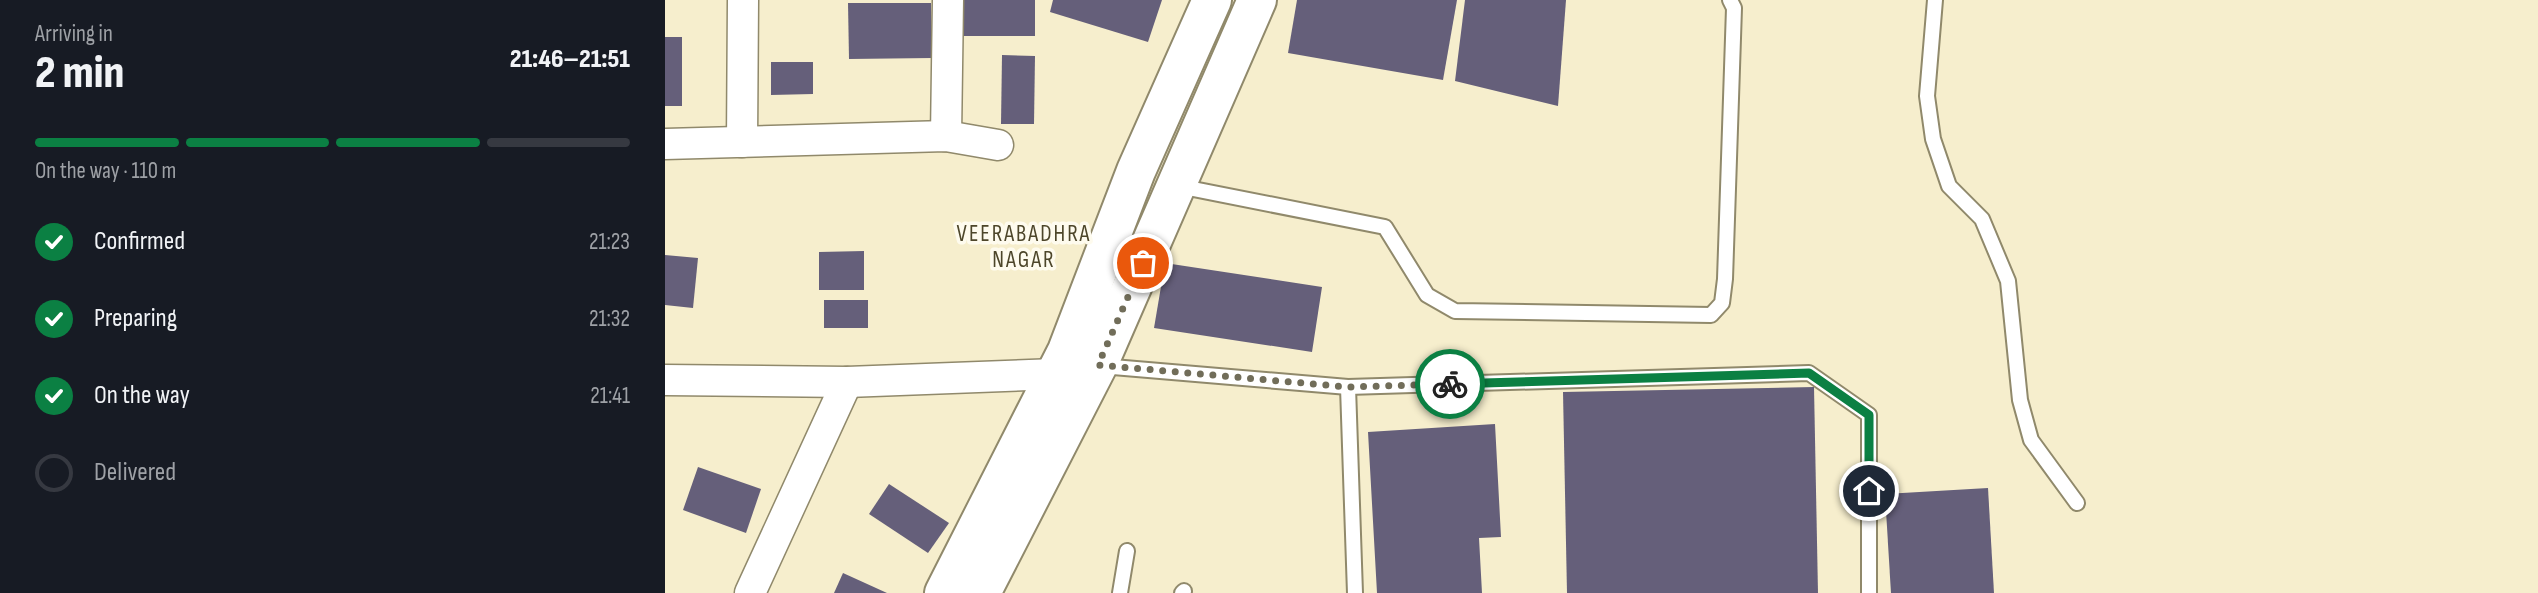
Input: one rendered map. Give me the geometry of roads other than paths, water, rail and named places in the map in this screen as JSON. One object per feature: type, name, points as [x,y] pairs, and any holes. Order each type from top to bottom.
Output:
[{"type":"main road","points":[[1081,374],[1067,351],[1136,171],[1212,0]]},
{"type":"main road","points":[[981,593],[1081,374],[1177,186],[1257,0]]},
{"type":"main road","points":[[944,593],[1081,374]]},
{"type":"street","points":[[742,142],[743,0]]},
{"type":"street","points":[[946,136],[948,0]]},
{"type":"street","points":[[665,144],[946,136],[998,145]]},
{"type":"street","points":[[665,380],[847,382],[1081,374]]},
{"type":"street","points":[[750,593],[847,382]]},
{"type":"lane","points":[[1177,186],[1385,227],[1427,295],[1455,311],[1711,315],[1722,303],[1725,279],[1734,8],[1730,0]]},
{"type":"lane","points":[[1935,0],[1927,96],[1933,139],[1949,186],[1982,219],[2008,281],[2020,400],[2032,440],[2077,503]]},
{"type":"lane","points":[[1081,374],[1348,387],[1809,373],[1869,415],[1869,593]]},
{"type":"lane","points":[[1348,387],[1355,593]]},
{"type":"lane","points":[[1120,593],[1127,551]]},
{"type":"district","name":"VEERABADHRA NAGAR","points":[[1024,247]]}]
